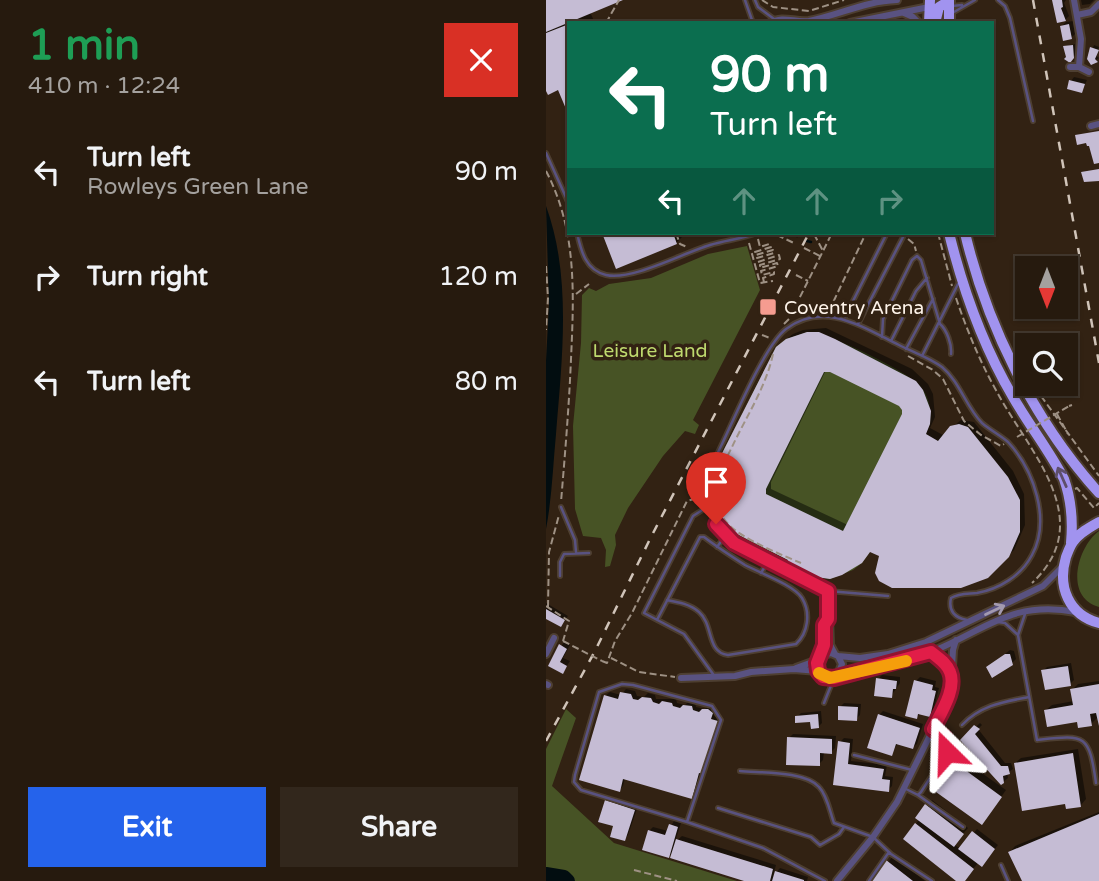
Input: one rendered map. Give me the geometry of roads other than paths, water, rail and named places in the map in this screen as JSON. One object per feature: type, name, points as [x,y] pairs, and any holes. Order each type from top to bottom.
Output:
[{"type":"highway","points":[[939,3],[948,21]]},
{"type":"highway","points":[[930,21],[939,3]]},
{"type":"highway","points":[[935,21],[939,3]]},
{"type":"highway","points":[[950,235],[961,278],[998,370],[1064,479],[1069,493],[1072,527],[1065,564],[1067,600],[1076,612],[1099,624]]},
{"type":"highway","points":[[966,235],[978,285],[1022,380],[1062,446],[1099,492]]},
{"type":"highway","points":[[1071,543],[1099,522]]},
{"type":"street","points":[[807,21],[856,6],[897,0]]},
{"type":"street","points":[[1074,0],[1082,47],[1079,67]]},
{"type":"street","points":[[860,21],[939,3]]},
{"type":"street","points":[[1077,15],[1091,12],[1099,4]]},
{"type":"street","points":[[902,13],[913,16],[917,21]]},
{"type":"street","points":[[1070,68],[1079,67],[1089,72]]},
{"type":"street","points":[[1091,126],[1099,124]]},
{"type":"street","points":[[794,669],[827,653],[860,658],[888,654],[926,642],[1043,586],[1065,564]]},
{"type":"street","points":[[828,591],[830,645],[842,668],[836,676]]},
{"type":"street","points":[[828,619],[824,625],[824,645],[819,657],[818,671],[823,677],[889,665],[931,652],[996,621],[1030,609],[1053,608],[1076,612]]},
{"type":"street","points":[[546,654],[554,638]]},
{"type":"street","points":[[837,881],[873,837],[904,788],[949,692],[956,640]]},
{"type":"street","points":[[931,652],[951,673]]},
{"type":"street","points":[[681,678],[794,669],[818,671]]},
{"type":"lane","points":[[745,0],[752,21]]},
{"type":"lane","points":[[755,0],[772,21]]},
{"type":"lane","points":[[950,21],[962,5],[975,0]]},
{"type":"lane","points":[[998,0],[1005,6],[1010,18],[1033,121]]},
{"type":"lane","points":[[939,3],[962,5]]},
{"type":"lane","points":[[546,153],[567,200]]},
{"type":"lane","points":[[578,235],[586,262],[599,272],[611,276],[651,267],[708,245],[749,235]]},
{"type":"lane","points":[[844,318],[886,235]]},
{"type":"lane","points":[[858,325],[903,237]]},
{"type":"lane","points":[[882,337],[883,319],[912,260],[917,256],[921,260],[951,354]]},
{"type":"lane","points":[[891,341],[916,291],[927,278]]},
{"type":"lane","points":[[922,356],[961,278]]},
{"type":"lane","points":[[906,349],[933,299]]},
{"type":"lane","points":[[888,596],[828,591],[725,536],[708,506],[708,475],[712,464],[768,352],[776,339],[794,324],[808,318],[844,318],[940,366],[982,423],[1008,443],[1026,471],[1039,501],[1039,537],[1032,556],[1020,571],[1004,584],[987,591],[951,598],[950,606],[956,617],[972,621]]},
{"type":"lane","points":[[708,506],[693,516],[643,613],[684,634],[714,677]]},
{"type":"lane","points":[[561,507],[576,544],[576,552]]},
{"type":"lane","points":[[716,547],[725,536]]},
{"type":"lane","points":[[657,620],[667,600],[700,537],[704,537],[716,547],[802,597],[807,611],[807,625],[804,636],[796,644],[721,654],[712,646],[709,627],[700,612],[686,604],[667,600]]},
{"type":"lane","points":[[560,576],[561,558],[568,552],[589,553]]},
{"type":"lane","points":[[761,573],[768,560]]},
{"type":"lane","points":[[1030,609],[1024,616],[1018,635],[1037,740],[1072,736],[1084,742],[1092,755],[1096,783]]},
{"type":"lane","points":[[996,621],[1005,623],[1018,635]]},
{"type":"lane","points":[[824,703],[836,676]]},
{"type":"lane","points":[[687,822],[721,720],[712,706],[634,685],[622,684],[599,692],[574,782],[581,790],[763,848],[825,881]]},
{"type":"lane","points":[[962,724],[979,710],[1029,697]]},
{"type":"lane","points":[[918,795],[947,752],[945,738],[933,729]]},
{"type":"lane","points":[[855,755],[912,770]]},
{"type":"lane","points":[[740,771],[810,780],[821,788],[834,823],[873,837],[889,852],[932,881]]},
{"type":"lane","points":[[904,788],[963,827]]},
{"type":"lane","points":[[719,808],[811,837],[820,845],[839,834],[844,827]]},
{"type":"lane","points":[[869,881],[889,852]]},
{"type":"lane","points":[[1001,865],[1008,881]]},
{"type":"waterway","points":[[807,241],[811,242]]},
{"type":"waterway","points":[[546,874],[564,877],[568,881]]},
{"type":"railway","points":[[1033,0],[1099,363]]},
{"type":"railway","points":[[546,741],[595,651],[808,235]]},
{"type":"place","name":"Coventry Arena","points":[[768,307]]},
{"type":"park label","name":"Leisure Land","points":[[650,350]]}]
